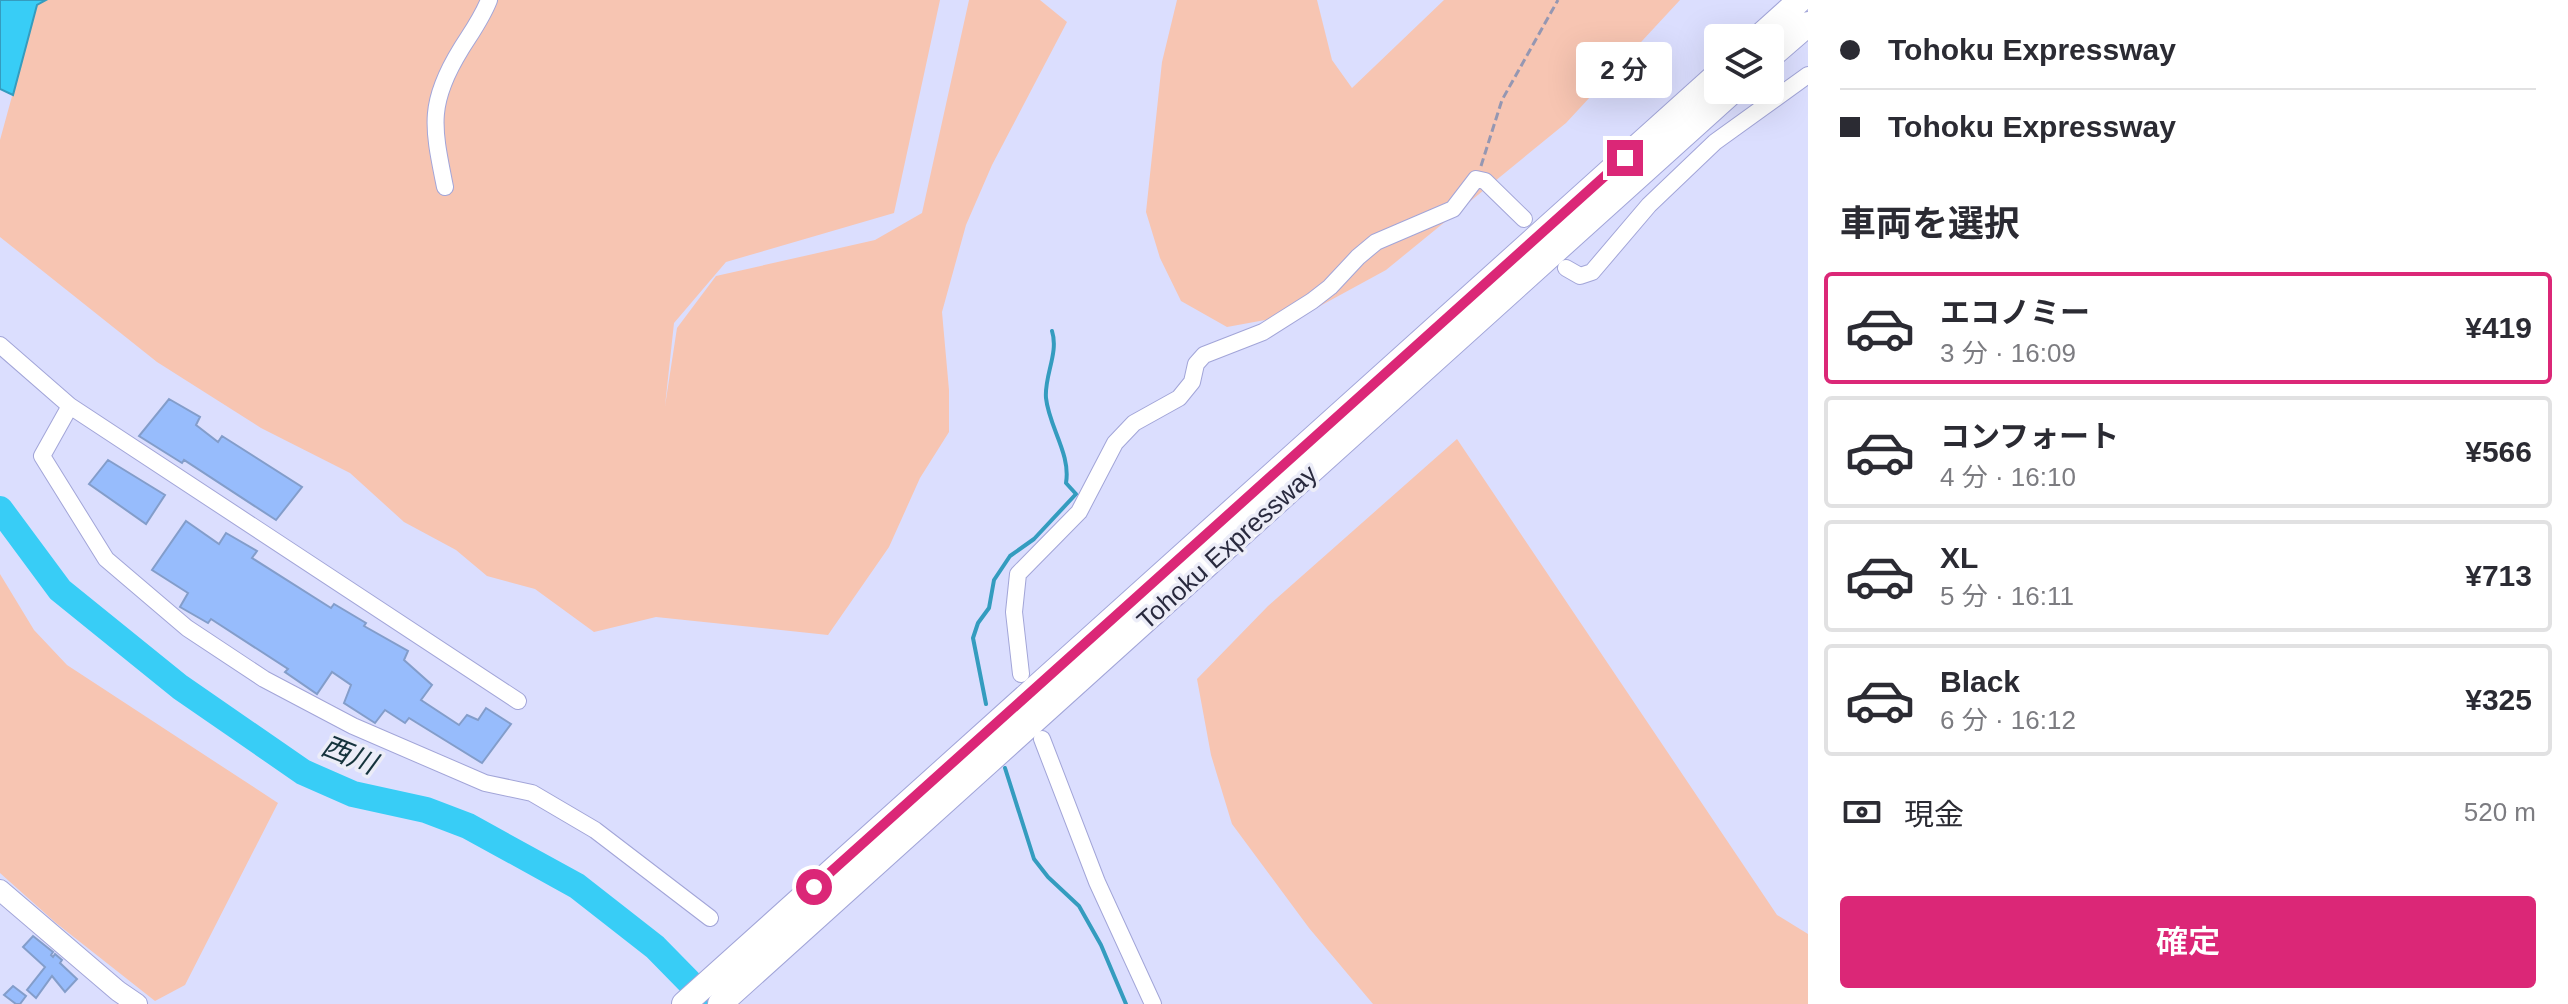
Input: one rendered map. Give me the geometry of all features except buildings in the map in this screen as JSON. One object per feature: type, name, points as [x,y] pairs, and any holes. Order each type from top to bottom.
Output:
[{"type":"highway","points":[[1773,24],[1800,0]]},
{"type":"highway","points":[[1784,45],[1808,24]]},
{"type":"highway","name":"Tohoku Expressway","points":[[720,1004],[731,978],[1704,87]]},
{"type":"highway","name":"Tohoku Expressway","points":[[684,1004],[731,978],[1718,104]]},
{"type":"main road","points":[[0,890],[137,1004]]},
{"type":"street","points":[[445,187],[433,122],[435,102],[489,0]]},
{"type":"street","points":[[1566,268],[1580,276],[1592,272],[1649,205],[1706,150],[1808,75]]},
{"type":"street","points":[[1021,674],[1014,612],[1018,574],[1079,512],[1115,443],[1134,423],[1179,398],[1192,382],[1196,364],[1204,355],[1263,332],[1330,287],[1376,242],[1453,209],[1476,179],[1485,181],[1524,219]]},
{"type":"street","points":[[0,345],[70,406],[518,701]]},
{"type":"street","points":[[70,406],[42,456],[106,559],[187,628],[264,679],[363,731],[485,783],[532,793],[595,830],[710,918]]},
{"type":"street","points":[[1042,739],[1097,882],[1153,1004]]},
{"type":"path","points":[[1476,179],[1502,100],[1558,0]]},
{"type":"shaded area","points":[[46,0],[940,0],[894,213],[726,262],[674,323],[665,406],[677,328],[716,276],[875,240],[922,213],[969,0],[1040,0],[1067,22],[992,165],[966,225],[942,312],[949,390],[949,432],[920,478],[889,547],[828,635],[656,617],[594,632],[535,589],[487,576],[456,550],[404,522],[350,473],[261,428],[157,362],[0,237],[0,140],[37,5]]},
{"type":"shaded area","points":[[1177,0],[1317,0],[1332,60],[1352,88],[1444,0],[1680,0],[1566,123],[1386,270],[1309,312],[1227,327],[1181,301],[1160,258],[1146,212],[1162,62]]},
{"type":"shaded area","points":[[1457,439],[1777,915],[1808,934],[1808,1004],[1373,1004],[1309,928],[1232,824],[1211,755],[1197,679],[1268,606]]},
{"type":"shaded area","points":[[0,574],[34,630],[67,665],[278,803],[185,985],[155,1001],[56,923],[0,873]]},
{"type":"water","points":[[0,0],[46,0],[37,5],[13,95],[0,89]]},
{"type":"waterway","points":[[986,704],[973,638],[978,623],[989,608],[994,580],[1010,556],[1034,539],[1076,494],[1066,483],[1063,451],[1046,398],[1054,348],[1052,331]]},
{"type":"waterway","name":"西川","points":[[0,509],[60,590],[180,687],[303,772],[353,794],[426,810],[468,826],[577,886],[655,947],[711,1004]]},
{"type":"waterway","points":[[1005,768],[1034,859],[1079,906],[1101,945],[1126,1004]]},
{"type":"route","points":[[814,887],[1625,158]]}]
